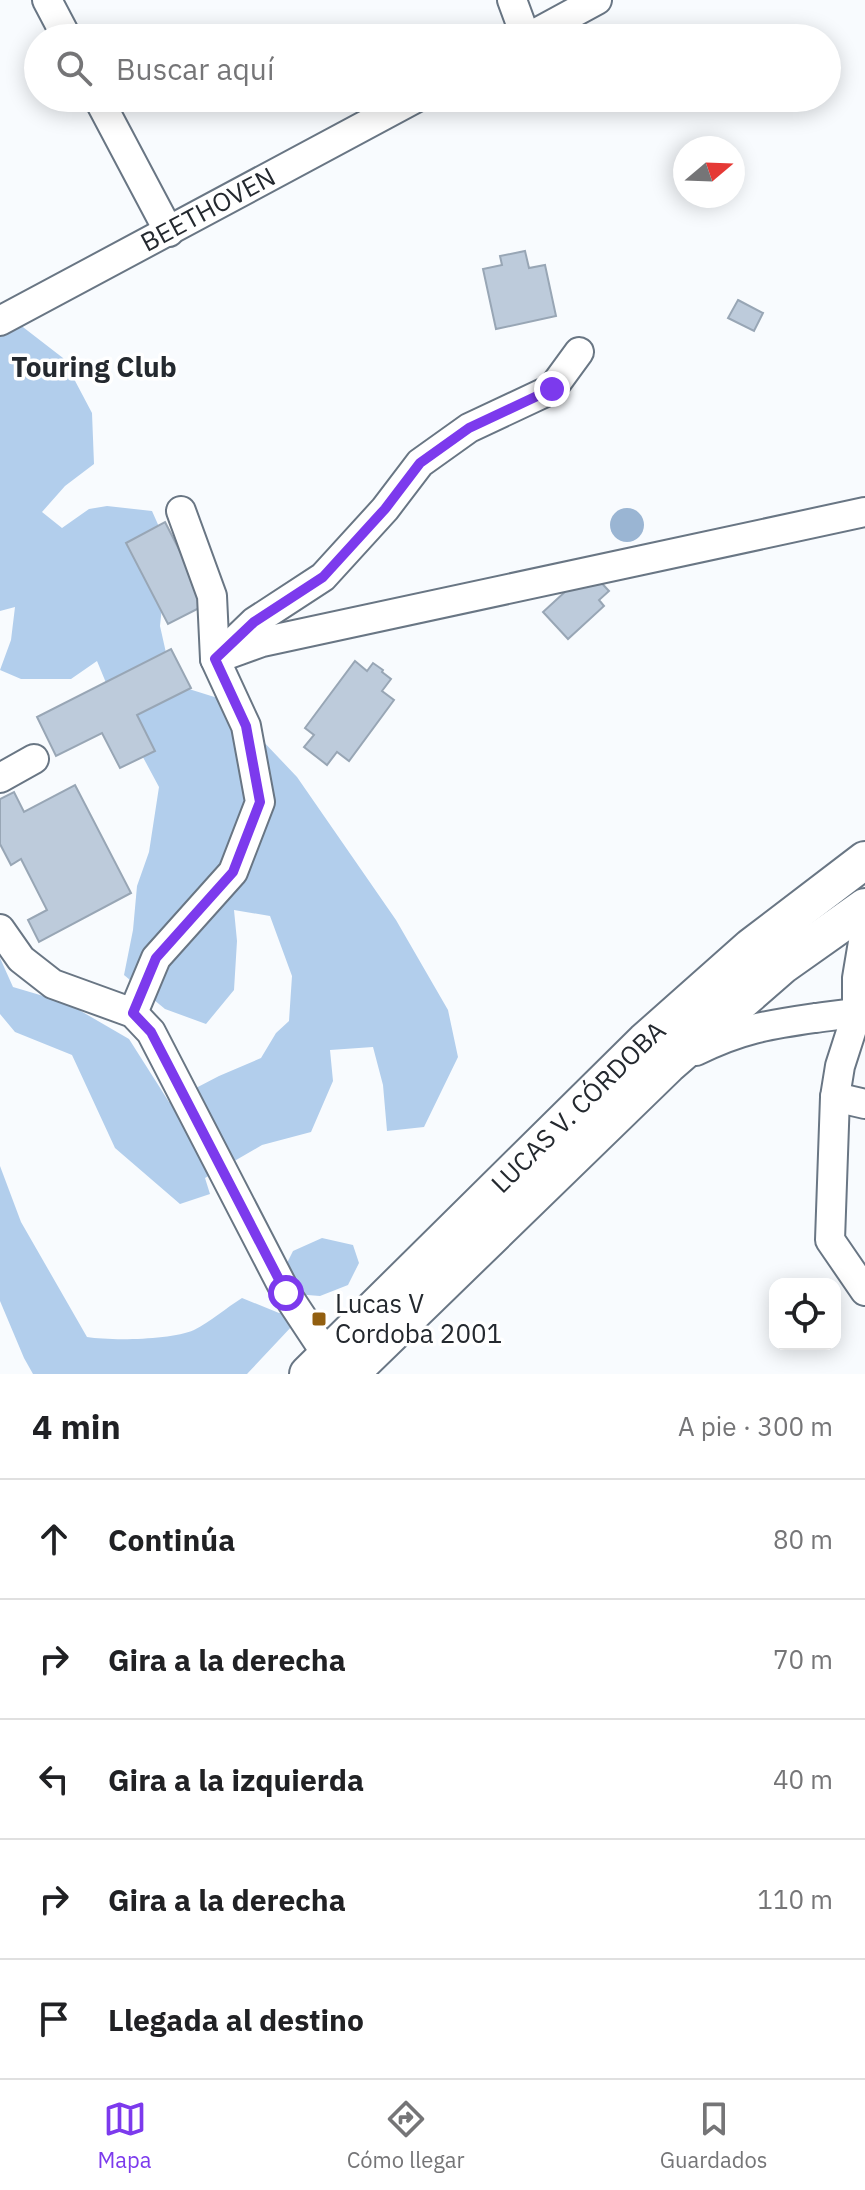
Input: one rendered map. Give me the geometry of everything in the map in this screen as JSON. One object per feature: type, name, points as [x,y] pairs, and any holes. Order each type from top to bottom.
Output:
[{"type":"main road","name":"LUCAS V. CÓRDOBA","points":[[328,1368],[645,1041],[751,947],[865,860]]},
{"type":"main road","name":"LUCAS V. CÓRDOBA","points":[[328,1368],[783,965],[865,907]]},
{"type":"street","points":[[47,0],[60,24]]},
{"type":"street","points":[[512,0],[521,24]]},
{"type":"street","points":[[552,24],[597,0]]},
{"type":"street","points":[[105,112],[169,232]]},
{"type":"street","name":"BEETHOVEN","points":[[0,321],[390,112]]},
{"type":"street","points":[[215,659],[254,622],[323,577],[385,509],[420,463],[469,428],[552,389],[579,352]]},
{"type":"street","points":[[133,1013],[156,958],[233,872],[260,802],[246,726],[215,659],[212,596],[181,511]]},
{"type":"street","points":[[215,659],[262,642],[865,512]]},
{"type":"street","points":[[0,778],[34,759]]},
{"type":"street","points":[[0,929],[21,959],[53,984],[133,1013],[151,1032],[328,1368]]},
{"type":"street","points":[[865,930],[857,978],[861,1013],[840,1066],[835,1097],[830,1240],[865,1291]]},
{"type":"street","points":[[668,1065],[726,1037],[756,1027],[861,1013]]},
{"type":"street","points":[[835,1097],[865,1104]]},
{"type":"shaded area","points":[[19,324],[63,358],[92,413],[94,464],[65,486],[42,512],[62,528],[89,509],[107,506],[152,511],[168,547],[160,626],[173,684],[224,700],[297,777],[396,920],[448,1010],[458,1057],[424,1127],[387,1131],[383,1085],[373,1047],[330,1050],[333,1081],[311,1132],[262,1145],[205,1178],[210,1194],[180,1204],[115,1148],[72,1055],[15,1032],[0,1014],[0,958],[13,987],[67,1003],[129,1039],[169,1102],[261,1058],[276,1033],[289,1021],[292,976],[270,916],[234,910],[237,941],[234,990],[206,1024],[165,1009],[124,975],[133,930],[137,886],[149,852],[159,787],[116,707],[97,661],[71,679],[21,679],[0,670],[11,640],[15,607],[0,611],[0,334]]},
{"type":"shaded area","points":[[627,508],[639,513],[644,525],[639,537],[627,542],[615,537],[610,525],[615,513]]},
{"type":"shaded area","points":[[0,1166],[21,1222],[87,1337],[141,1339],[184,1333],[200,1327],[242,1298],[279,1313],[292,1313],[293,1325],[247,1374],[33,1374],[0,1301]]},
{"type":"shaded area","points":[[322,1238],[353,1245],[359,1263],[348,1285],[320,1296],[295,1294],[283,1271],[293,1251]]},
{"type":"building","points":[[525,251],[529,268],[545,265],[556,316],[496,329],[483,269],[502,265],[500,256]]},
{"type":"building","points":[[738,300],[763,313],[754,331],[728,318]]},
{"type":"building","points":[[165,522],[207,604],[168,624],[126,543]]},
{"type":"building","points":[[595,576],[609,591],[599,600],[604,606],[568,639],[543,612],[579,579]]},
{"type":"building","points":[[171,649],[191,688],[137,715],[155,751],[120,768],[102,733],[56,756],[37,717]]},
{"type":"building","points":[[355,661],[367,671],[373,663],[383,670],[391,679],[382,691],[394,700],[349,761],[337,752],[327,765],[304,747],[314,735],[305,728]]},
{"type":"building","points":[[75,785],[131,893],[39,942],[28,920],[47,910],[21,859],[11,865],[0,844],[0,799],[14,792],[24,812]]},
{"type":"place","name":"Lucas V Cordoba 2001","points":[[319,1319]]},
{"type":"district","name":"Touring Club","points":[[94,367]]},
{"type":"route","points":[[286,1293],[151,1032],[133,1013],[156,958],[233,872],[260,802],[246,726],[215,659],[254,622],[323,577],[385,509],[420,463],[469,428],[552,389]]}]
